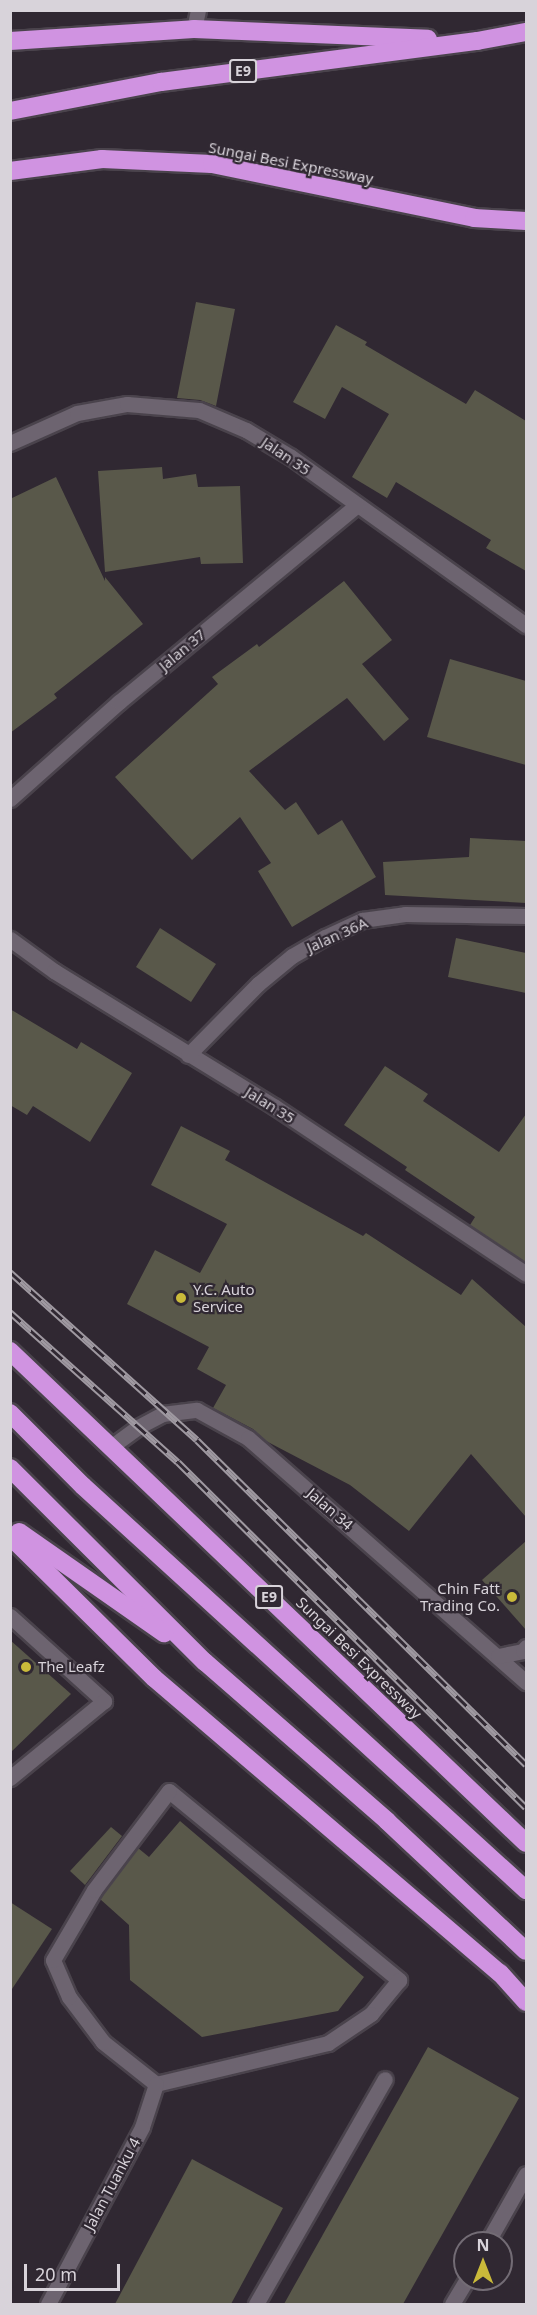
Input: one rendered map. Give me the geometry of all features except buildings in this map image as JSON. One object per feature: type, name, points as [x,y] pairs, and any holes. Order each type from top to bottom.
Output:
[{"type":"highway","points":[[10,41],[23,38],[194,29],[477,41]]},
{"type":"highway","name":"E9","points":[[10,111],[161,82],[477,41],[526,32]]},
{"type":"highway","name":"Sungai Besi Expressway","points":[[10,171],[102,159],[212,164],[474,218],[526,221]]},
{"type":"highway","name":"Sungai Besi Expressway","points":[[10,1352],[112,1446],[526,1843]]},
{"type":"highway","points":[[10,1413],[84,1486],[526,1890]]},
{"type":"highway","points":[[10,1468],[205,1662],[387,1821],[526,1951]]},
{"type":"highway","points":[[10,1526],[205,1662]]},
{"type":"highway","points":[[10,1536],[154,1678],[500,1973],[526,2002]]},
{"type":"street","points":[[194,29],[198,10]]},
{"type":"street","name":"Jalan 35","points":[[10,443],[77,413],[127,404],[199,410],[246,430],[291,457],[356,506],[526,626]]},
{"type":"street","name":"Jalan 37","points":[[10,799],[119,702],[356,506]]},
{"type":"street","name":"Jalan 36A","points":[[188,1055],[258,984],[292,956],[325,937],[362,920],[405,914],[526,916]]},
{"type":"street","name":"Jalan 35","points":[[10,939],[54,971],[274,1107],[526,1274]]},
{"type":"street","name":"Jalan 34","points":[[112,1446],[162,1414],[197,1410],[248,1438],[526,1682]]},
{"type":"street","points":[[10,1616],[104,1701],[10,1778]]},
{"type":"street","points":[[498,1656],[523,1651],[526,1647]]},
{"type":"street","points":[[169,1791],[399,1980],[371,2014],[328,2043],[156,2084],[103,2042],[69,1997],[53,1960],[94,1890],[169,1791]]},
{"type":"street","points":[[256,2304],[385,2079]]},
{"type":"street","name":"Jalan Tuanku 4","points":[[48,2304],[141,2127],[156,2084]]},
{"type":"street","points":[[495,2231],[526,2174]]},
{"type":"street","points":[[452,2304],[460,2291]]},
{"type":"railway","points":[[10,1272],[197,1440],[526,1764]]},
{"type":"railway","points":[[10,1312],[178,1462],[526,1807]]},
{"type":"place","name":"Y.C. Auto Service","points":[[181,1298]]},
{"type":"place","name":"Chin Fatt Trading Co.","points":[[512,1597]]},
{"type":"place","name":"The Leafz","points":[[26,1667]]}]
